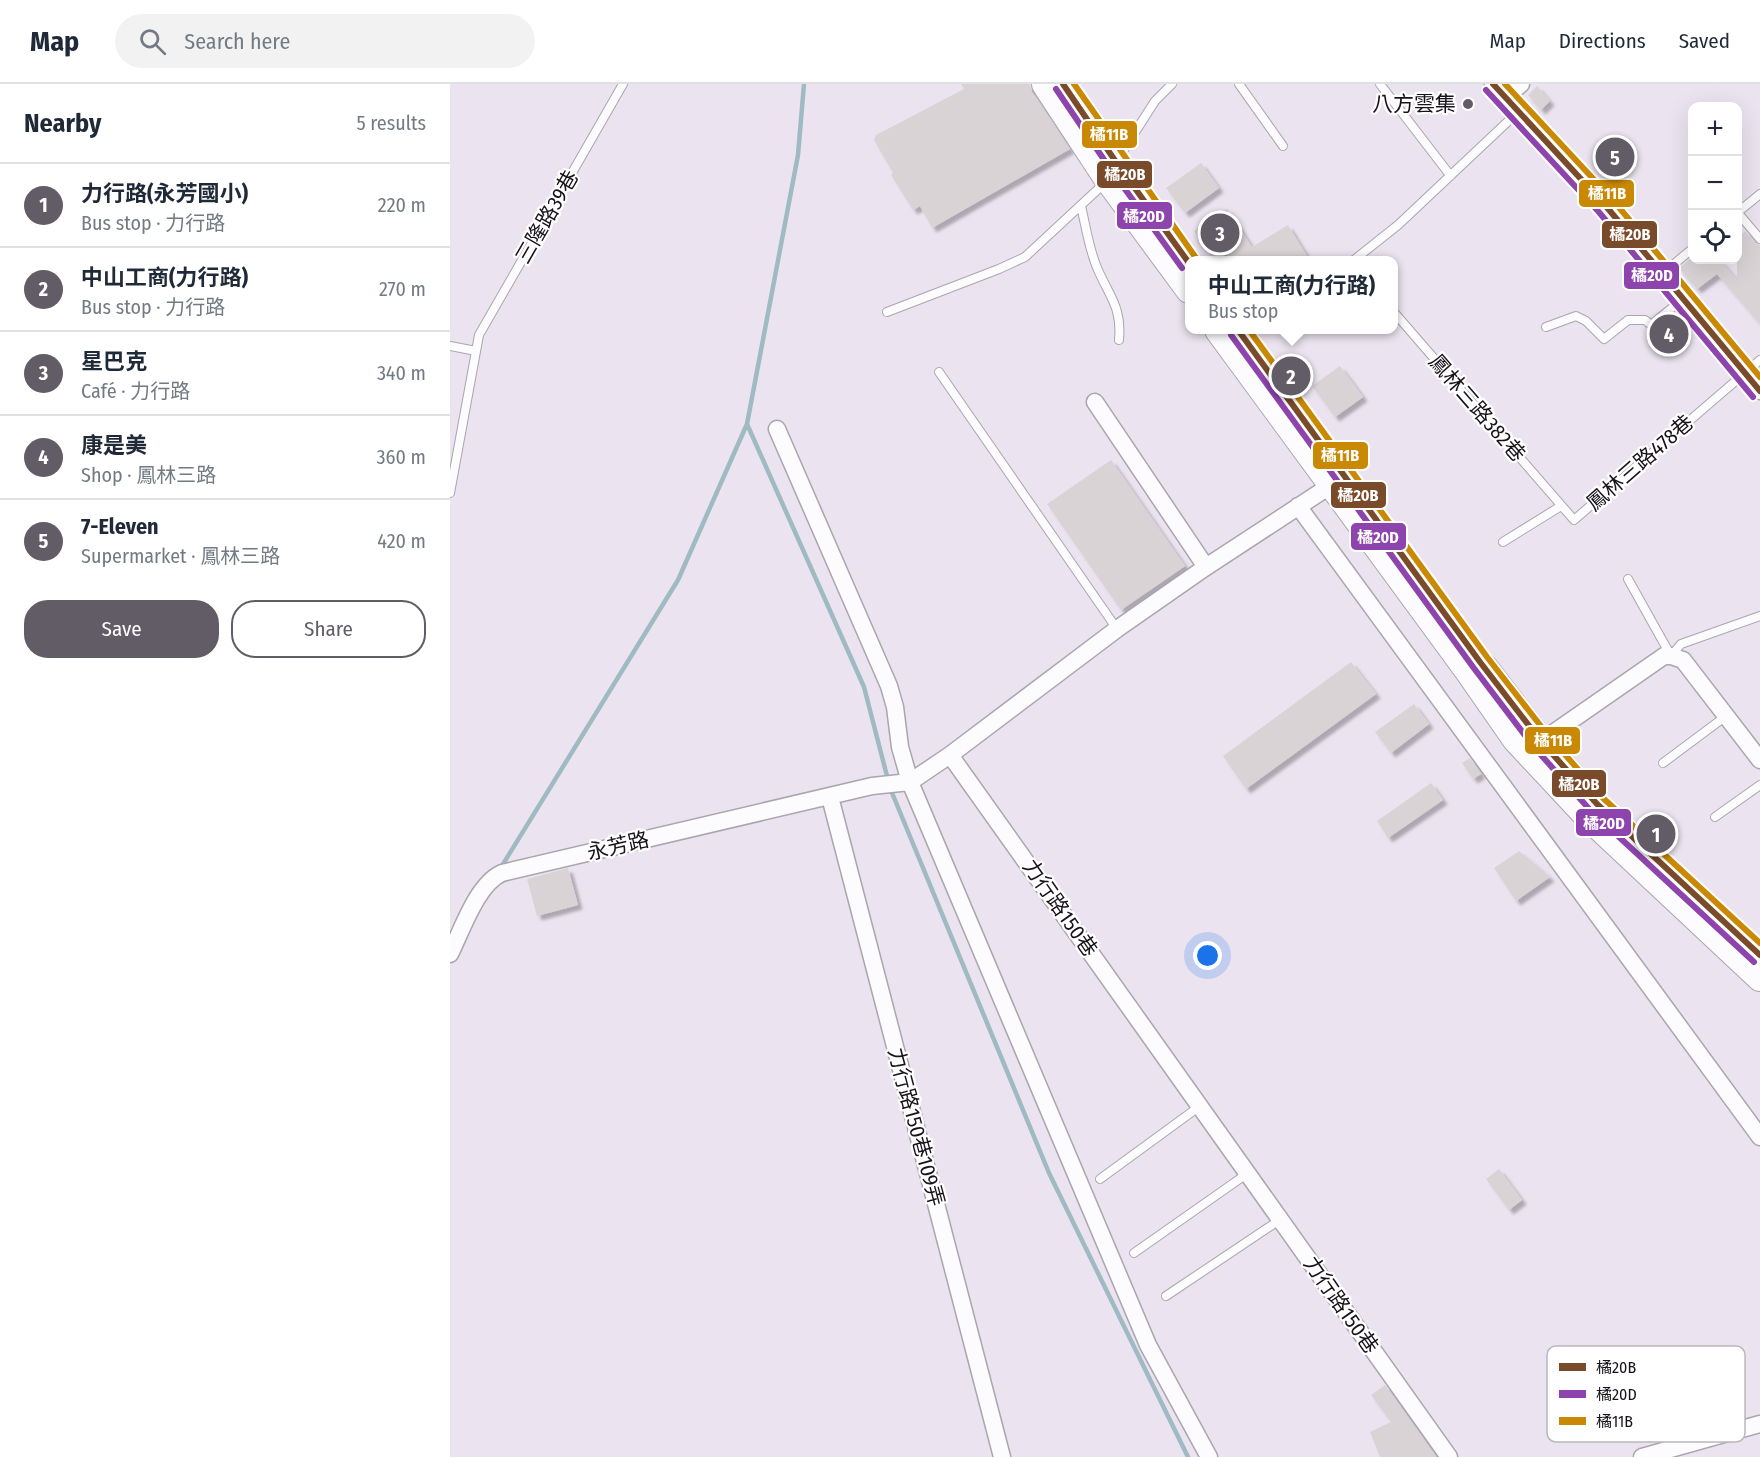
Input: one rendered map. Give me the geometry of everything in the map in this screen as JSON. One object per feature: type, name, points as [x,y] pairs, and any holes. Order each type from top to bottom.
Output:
[{"type":"main road","points":[[1045,84],[1112,171],[1185,258]]},
{"type":"main road","points":[[1064,84],[1112,171],[1185,284]]},
{"type":"main road","points":[[1237,334],[1338,481],[1480,662],[1533,746],[1586,815],[1760,978]]},
{"type":"main road","points":[[1533,746],[1760,955]]},
{"type":"street","points":[[1493,84],[1605,206],[1760,391]]},
{"type":"street","points":[[1506,97],[1521,84]]},
{"type":"street","points":[[1095,402],[1206,567]]},
{"type":"street","points":[[777,429],[889,686],[895,707],[900,747],[910,782],[1148,1345],[1209,1457]]},
{"type":"street","points":[[830,797],[872,786],[910,782],[1206,567],[1338,481]]},
{"type":"street","points":[[1298,506],[1760,1137]]},
{"type":"street","points":[[1533,746],[1664,656],[1671,656],[1683,660],[1760,760]]},
{"type":"street","name":"力行路150巷","points":[[950,755],[1449,1457]]},
{"type":"street","name":"永芳路","points":[[450,954],[482,889],[491,878],[501,873],[830,797]]},
{"type":"street","name":"力行路150巷109弄","points":[[830,797],[1002,1457]]},
{"type":"street","points":[[1745,1428],[1760,1424]]},
{"type":"street","points":[[1642,1457],[1696,1442]]},
{"type":"lane","name":"三隆路39巷","points":[[450,493],[479,335],[623,84]]},
{"type":"lane","points":[[887,312],[999,269],[1024,257],[1082,206],[1112,171],[1155,101],[1172,84]]},
{"type":"lane","points":[[1239,84],[1283,146]]},
{"type":"lane","points":[[1380,84],[1450,176]]},
{"type":"lane","points":[[1360,256],[1398,225],[1519,110]]},
{"type":"lane","points":[[1740,210],[1760,194]]},
{"type":"lane","points":[[1082,206],[1093,256],[1116,307],[1121,324],[1119,340]]},
{"type":"lane","points":[[1742,218],[1760,239]]},
{"type":"lane","points":[[1662,274],[1688,252]]},
{"type":"lane","points":[[1546,327],[1576,316],[1586,321],[1604,339],[1628,320],[1645,320],[1651,326],[1683,299]]},
{"type":"lane","name":"鳳林三路382巷","points":[[1398,316],[1561,506]]},
{"type":"lane","points":[[450,346],[476,351]]},
{"type":"lane","points":[[1745,373],[1760,360]]},
{"type":"lane","points":[[939,372],[1117,630]]},
{"type":"lane","name":"鳳林三路478巷","points":[[1503,542],[1561,506],[1574,520],[1745,373]]},
{"type":"lane","points":[[1628,579],[1671,656],[1681,644],[1760,616]]},
{"type":"lane","points":[[1663,764],[1726,716]]},
{"type":"lane","points":[[1715,817],[1760,785]]},
{"type":"lane","points":[[1100,1179],[1200,1106]]},
{"type":"lane","points":[[1134,1253],[1248,1173]]},
{"type":"lane","points":[[1166,1296],[1281,1219]]},
{"type":"building","points":[[961,84],[1030,84],[1032,92],[1070,149],[932,228],[920,206],[913,210],[891,175],[893,173],[874,140],[876,135],[964,89]]},
{"type":"building","points":[[1537,86],[1550,101],[1541,110],[1528,95]]},
{"type":"building","points":[[1201,163],[1219,188],[1185,213],[1166,188]]},
{"type":"building","points":[[1227,209],[1252,247],[1288,225],[1307,256],[1228,256],[1225,250],[1216,256],[1212,256],[1194,231]]},
{"type":"building","points":[[1745,231],[1755,243],[1760,245],[1760,324],[1717,274],[1697,289],[1679,268],[1688,260],[1688,264],[1723,264],[1737,280],[1737,264],[1742,264],[1742,234]]},
{"type":"building","points":[[1340,366],[1363,397],[1335,417],[1312,386]]},
{"type":"building","points":[[1111,460],[1185,566],[1121,610],[1047,504]]},
{"type":"building","points":[[1351,662],[1376,694],[1246,789],[1223,756]]},
{"type":"building","points":[[1414,704],[1429,724],[1391,753],[1375,732]]},
{"type":"building","points":[[1470,758],[1481,774],[1473,779],[1462,763]]},
{"type":"building","points":[[1431,783],[1443,800],[1388,838],[1377,821]]},
{"type":"building","points":[[1519,851],[1550,877],[1516,901],[1494,868]]},
{"type":"building","points":[[568,868],[578,905],[537,916],[527,879]]},
{"type":"building","points":[[1499,1169],[1522,1200],[1509,1210],[1486,1179]]},
{"type":"building","points":[[1385,1385],[1436,1457],[1380,1457],[1370,1432],[1391,1422],[1371,1395]]},
{"type":"waterway","points":[[500,869],[678,580],[747,424],[798,155],[804,84]]},
{"type":"waterway","points":[[747,424],[864,687],[888,780]]},
{"type":"waterway","points":[[890,788],[1049,1173],[1188,1457]]},
{"type":"transit line","name":"橘20B","points":[[1063,84],[1185,257]]},
{"type":"transit line","name":"橘11B","points":[[1074,84],[1195,256]]},
{"type":"transit line","name":"橘20B","points":[[1493,84],[1605,205],[1760,391]]},
{"type":"transit line","name":"橘11B","points":[[1505,84],[1612,199],[1760,377]]},
{"type":"transit line","name":"橘20D","points":[[1056,89],[1182,268]]},
{"type":"transit line","name":"橘20D","points":[[1486,90],[1598,211],[1753,397]]},
{"type":"transit line","name":"橘20B","points":[[1241,334],[1480,662],[1540,740],[1597,804],[1760,955]]},
{"type":"transit line","name":"橘11B","points":[[1252,334],[1487,657],[1547,734],[1603,798],[1760,943]]},
{"type":"transit line","name":"橘20D","points":[[1231,335],[1533,746],[1591,811],[1754,962]]},
{"type":"place","name":"八方雲集","points":[[1468,104]]},
{"type":"place","name":"7-Eleven","points":[[1615,157]]},
{"type":"place","name":"星巴克","points":[[1220,233]]},
{"type":"place","name":"康是美","points":[[1669,334]]},
{"type":"place","name":"中山工商(力行路)","points":[[1291,376]]},
{"type":"place","name":"力行路(永芳國小)","points":[[1656,834]]}]
